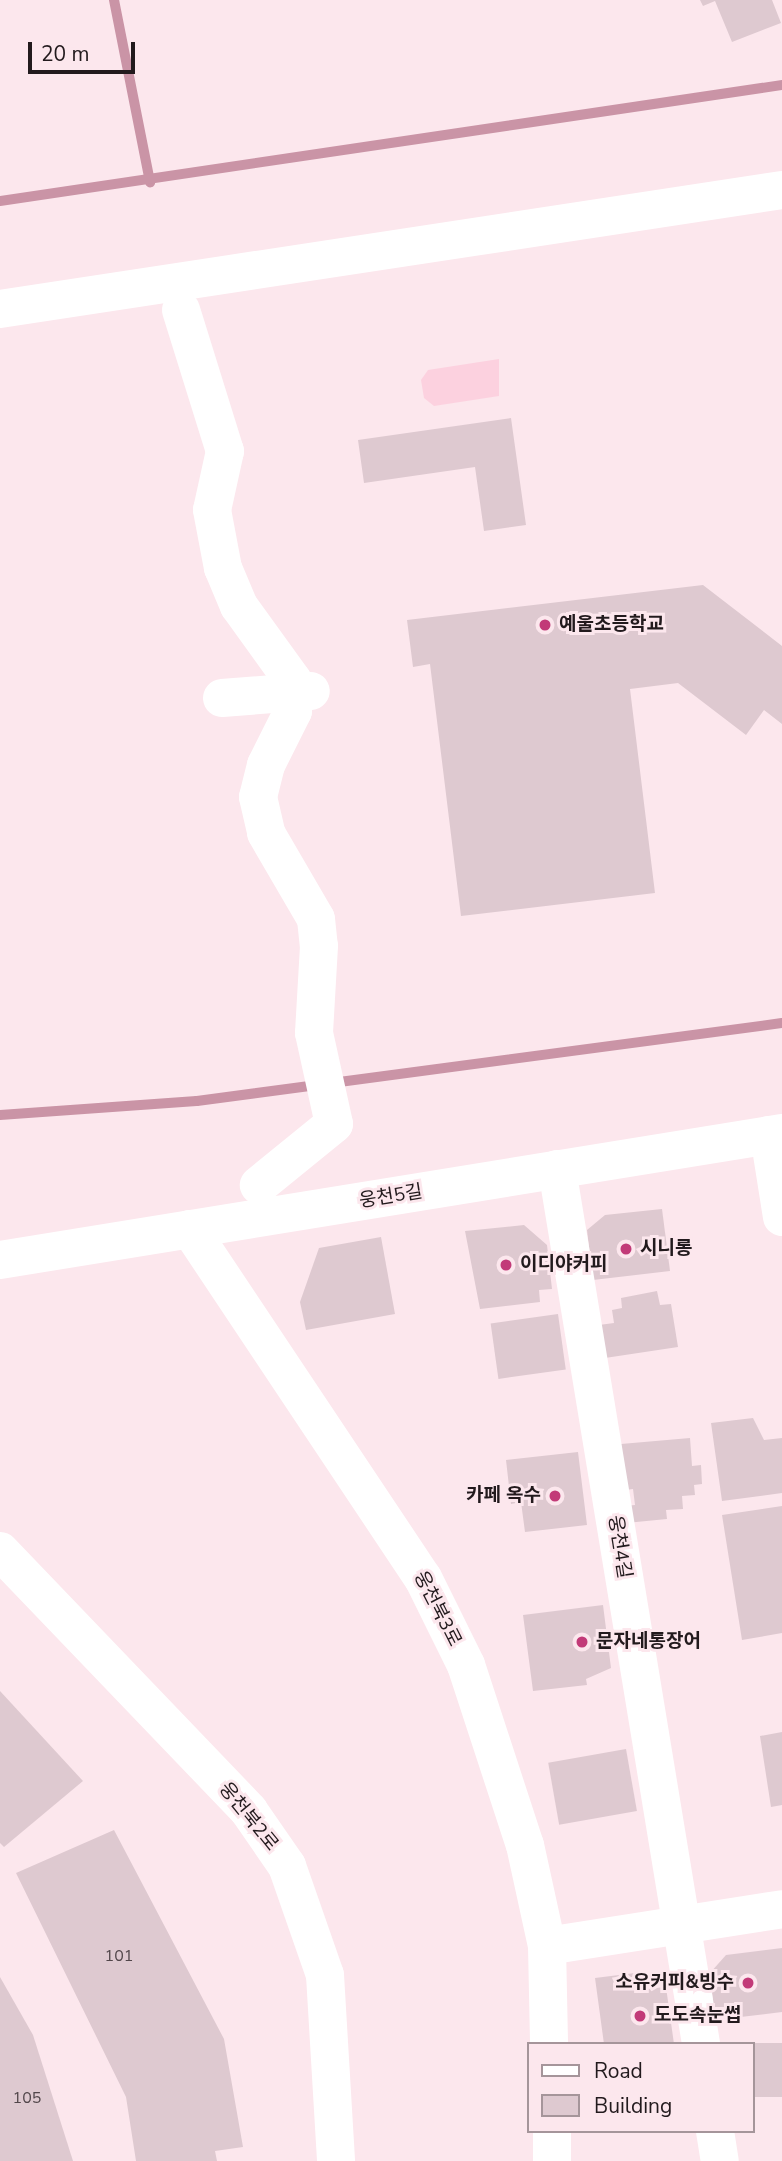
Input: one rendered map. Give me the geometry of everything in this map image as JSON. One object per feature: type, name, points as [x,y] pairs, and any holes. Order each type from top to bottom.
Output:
[{"type":"street","points":[[0,309],[782,190]]},
{"type":"street","points":[[181,310],[225,451],[212,510],[223,568],[239,606],[303,691]]},
{"type":"street","points":[[222,698],[303,691]]},
{"type":"street","points":[[259,1185],[334,1124],[321,1055],[314,1033],[316,919],[266,833],[258,797],[303,691]]},
{"type":"street","points":[[776,1134],[782,1217]]},
{"type":"street","name":"웅천5길","points":[[0,1260],[776,1134]]},
{"type":"street","name":"웅천4길","points":[[557,1170],[701,2042]]},
{"type":"street","name":"웅천북3로","points":[[190,1229],[423,1578],[470,1676],[525,1845],[547,1946],[549,2042]]},
{"type":"street","name":"웅천북2로","points":[[0,1551],[249,1811],[286,1867],[325,1975],[336,2161]]},
{"type":"street","points":[[547,1946],[782,1909]]},
{"type":"street","points":[[552,2133],[552,2161]]},
{"type":"street","points":[[715,2133],[720,2161]]},
{"type":"shaded area","points":[[499,359],[499,396],[434,406],[424,398],[421,380],[428,370]]},
{"type":"building","points":[[700,0],[772,0],[781,23],[732,42],[715,1],[703,6]]},
{"type":"building","points":[[511,418],[526,525],[484,531],[475,467],[364,483],[358,440]]},
{"type":"building","name":"예울초등학교","points":[[703,585],[782,646],[782,724],[764,710],[746,735],[678,683],[630,689],[655,893],[461,916],[430,664],[413,667],[407,620]]},
{"type":"building","points":[[662,1209],[670,1271],[593,1280],[587,1230],[605,1215]]},
{"type":"building","points":[[524,1225],[547,1245],[552,1289],[539,1290],[540,1302],[480,1309],[465,1231]]},
{"type":"building","points":[[381,1237],[395,1314],[306,1330],[300,1302],[319,1248]]},
{"type":"building","points":[[657,1291],[660,1305],[671,1304],[678,1347],[605,1358],[599,1325],[614,1323],[612,1310],[622,1308],[621,1298]]},
{"type":"building","points":[[558,1314],[566,1369],[498,1379],[491,1323]]},
{"type":"building","points":[[753,1418],[764,1440],[782,1438],[782,1493],[722,1501],[711,1423]]},
{"type":"building","points":[[690,1438],[692,1466],[701,1465],[702,1484],[694,1485],[695,1495],[682,1496],[683,1509],[666,1510],[667,1519],[626,1523],[624,1506],[635,1505],[633,1489],[625,1490],[621,1444]]},
{"type":"building","points":[[578,1452],[587,1525],[525,1532],[521,1502],[511,1504],[506,1460]]},
{"type":"building","points":[[782,1506],[782,1633],[742,1640],[722,1515]]},
{"type":"building","points":[[603,1605],[611,1668],[586,1679],[587,1685],[533,1691],[523,1615]]},
{"type":"building","points":[[0,1691],[83,1781],[4,1847],[0,1843]]},
{"type":"building","points":[[782,1732],[782,1805],[771,1807],[760,1736]]},
{"type":"building","points":[[626,1749],[637,1811],[559,1825],[548,1763]]},
{"type":"building","points":[[114,1830],[224,2039],[243,2147],[215,2151],[217,2161],[136,2161],[126,2097],[16,1873]]},
{"type":"building","points":[[782,1948],[782,2012],[715,2020],[710,1973],[726,1955]]},
{"type":"building","points":[[643,1972],[645,1989],[666,1987],[674,2042],[604,2042],[595,1978]]},
{"type":"building","points":[[0,1977],[33,2035],[73,2161],[0,2161]]},
{"type":"building","points":[[754,2043],[782,2043],[782,2097],[754,2097]]},
{"type":"waterway","points":[[114,0],[150,182]]},
{"type":"waterway","points":[[0,201],[782,85]]},
{"type":"waterway","points":[[0,1115],[197,1101],[782,1023]]},
{"type":"place","name":"예울초등학교","points":[[545,625]]},
{"type":"place","name":"시니롱","points":[[626,1249]]},
{"type":"place","name":"이디야커피","points":[[506,1265]]},
{"type":"place","name":"카페 옥수","points":[[555,1496]]},
{"type":"place","name":"문자네통장어","points":[[582,1642]]},
{"type":"place","name":"소유커피&빙수","points":[[748,1983]]},
{"type":"place","name":"도도속눈썹","points":[[640,2016]]}]
